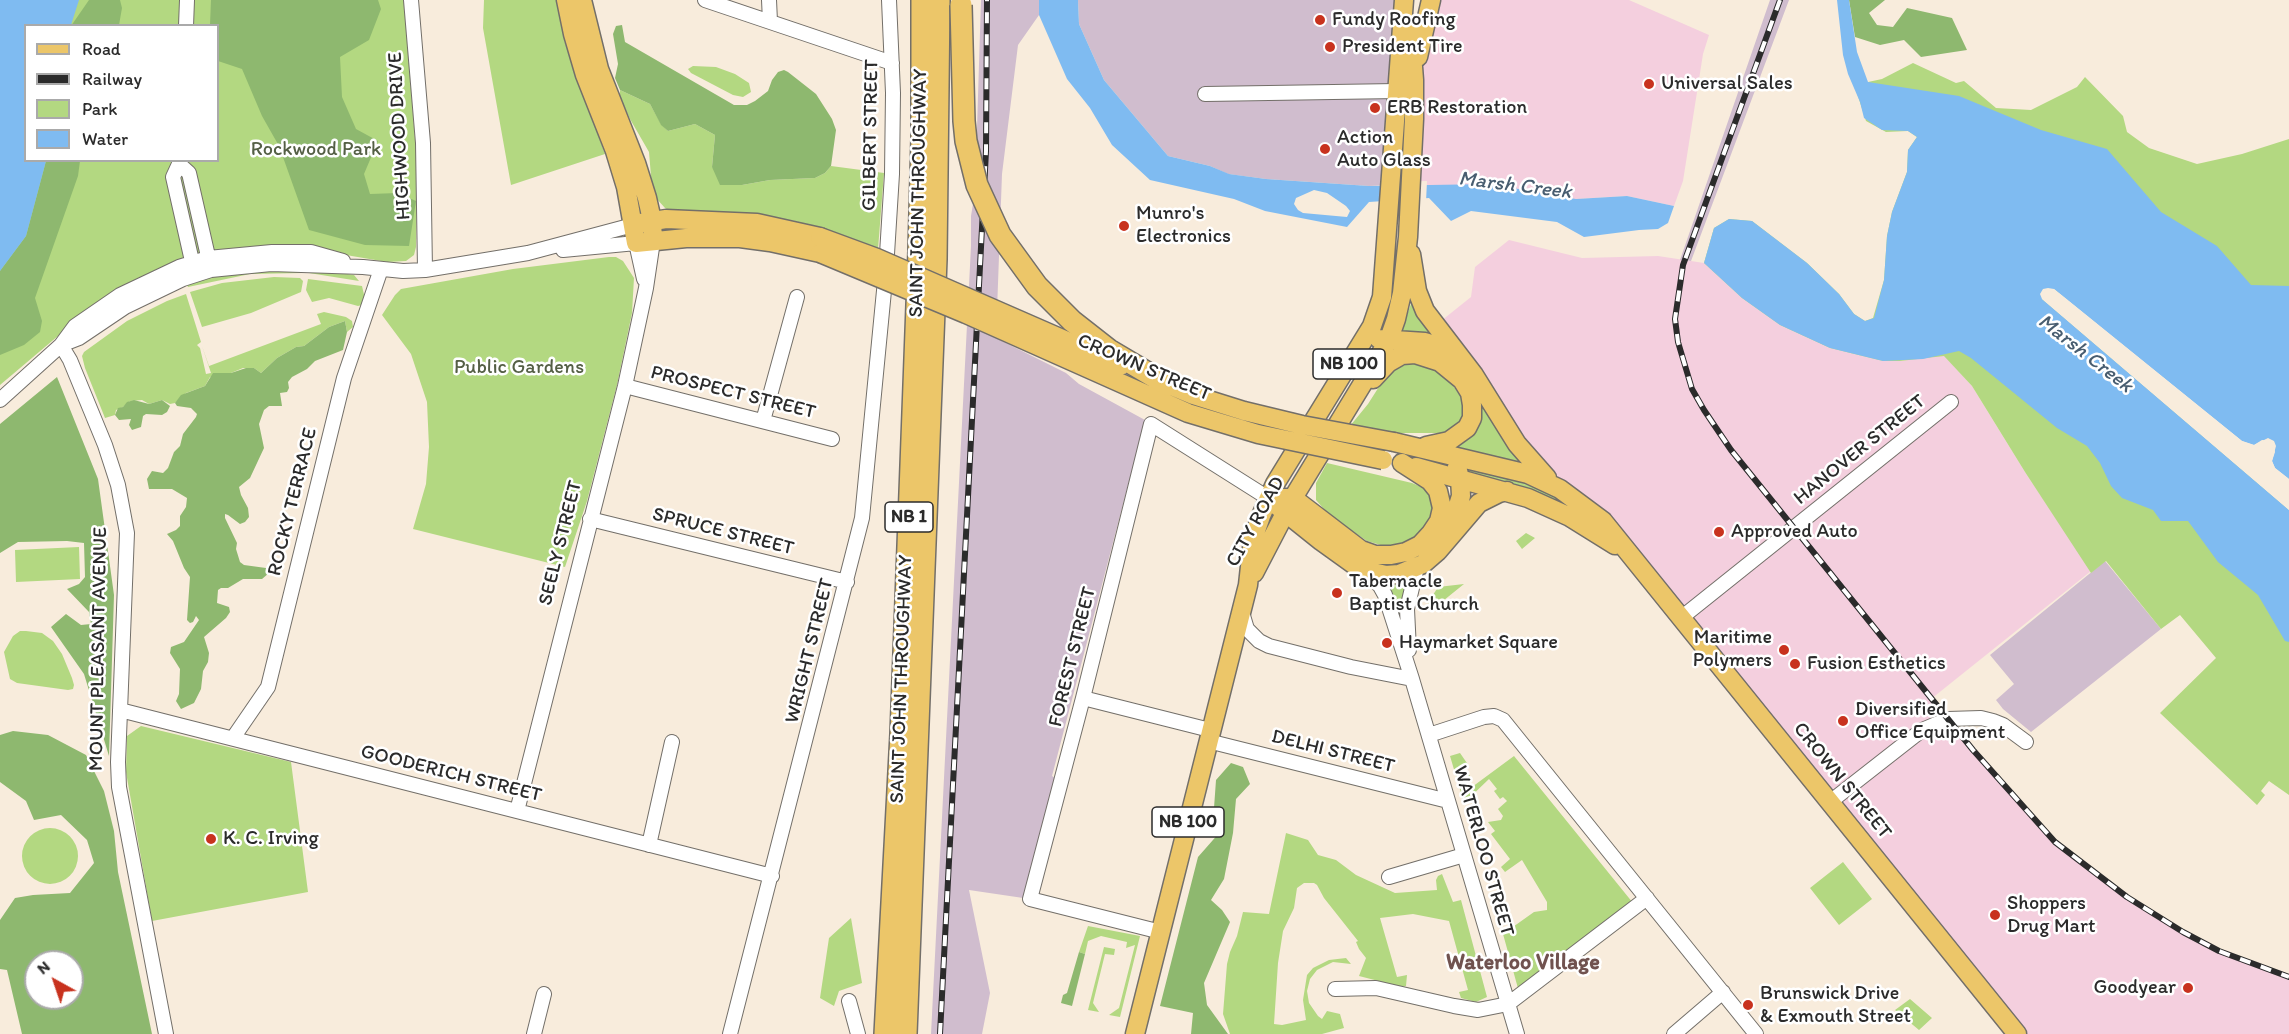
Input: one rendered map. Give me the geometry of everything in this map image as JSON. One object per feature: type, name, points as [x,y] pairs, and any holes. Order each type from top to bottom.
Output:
[{"type":"highway","name":"SAINT JOHN THROUGHWAY","points":[[885,1034],[901,734],[918,275],[922,138],[922,0]]},
{"type":"highway","name":"SAINT JOHN THROUGHWAY","points":[[906,1034],[936,259],[939,0]]},
{"type":"highway","points":[[961,3],[966,141],[977,185],[1000,235],[1037,286],[1072,321],[1109,350],[1168,385]]},
{"type":"main road","name":"SEELY STREET","points":[[566,0],[585,75],[615,151],[626,187],[633,225],[645,242]]},
{"type":"main road","name":"SEELY STREET","points":[[582,0],[599,69],[636,163],[652,220],[645,242]]},
{"type":"main road","name":"NB 100","points":[[1406,0],[1414,80]]},
{"type":"main road","name":"NB 100","points":[[1396,91],[1406,0]]},
{"type":"main road","points":[[1414,80],[1431,0]]},
{"type":"main road","name":"CITY ROAD","points":[[1248,585],[1289,505],[1389,339],[1399,306],[1408,237],[1414,80]]},
{"type":"main road","name":"CITY ROAD","points":[[1248,585],[1253,539],[1268,498],[1362,342],[1375,318],[1382,297],[1396,91]]},
{"type":"main road","points":[[633,225],[652,220]]},
{"type":"main road","name":"CROWN STREET","points":[[652,220],[757,223],[820,245],[966,314],[1188,413],[1258,434],[1402,463],[1507,491],[1570,517],[1632,556]]},
{"type":"main road","points":[[1408,237],[1419,300],[1425,311],[1485,390],[1517,444],[1539,470],[1560,489]]},
{"type":"main road","name":"CROWN STREET","points":[[645,242],[686,238],[740,238],[820,245],[877,258],[1168,385],[1203,398],[1273,418],[1418,447],[1528,474],[1560,489],[1603,521],[2017,1034]]},
{"type":"main road","points":[[1362,342],[1389,339],[1435,344],[1447,349],[1465,362]]},
{"type":"main road","points":[[1345,412],[1381,370],[1402,355],[1415,354],[1440,362],[1462,380],[1470,393],[1472,418],[1467,428],[1449,441],[1418,447]]},
{"type":"main road","points":[[1446,541],[1461,496],[1460,478],[1454,456]]},
{"type":"main road","points":[[1268,498],[1289,505],[1361,550],[1375,555],[1406,552],[1420,545],[1431,533],[1439,521],[1442,508],[1438,491],[1430,481],[1402,463]]},
{"type":"main road","points":[[1289,505],[1321,541],[1364,570],[1386,575],[1399,574],[1423,564],[1479,503],[1507,491]]},
{"type":"main road","name":"NB 100","points":[[1135,1034],[1248,585]]},
{"type":"street","points":[[186,24],[187,0]]},
{"type":"street","name":"HIGHWOOD DRIVE","points":[[411,0],[423,144],[425,270]]},
{"type":"street","points":[[705,0],[892,63]]},
{"type":"street","points":[[769,0],[770,21]]},
{"type":"street","name":"GILBERT STREET","points":[[885,270],[893,147],[889,0]]},
{"type":"street","points":[[1205,94],[1396,91]]},
{"type":"street","points":[[193,268],[173,177],[179,162],[189,173],[210,264]]},
{"type":"street","points":[[528,253],[633,225]]},
{"type":"street","points":[[0,400],[61,345],[75,326],[113,300],[179,267],[193,268],[272,252],[311,252],[363,267],[425,270],[528,253],[645,242]]},
{"type":"street","name":"SEELY STREET","points":[[517,811],[625,386],[646,286],[645,242]]},
{"type":"street","name":"ROCKY TERRACE","points":[[233,738],[268,687],[344,378],[381,269]]},
{"type":"street","name":"WRIGHT STREET","points":[[730,1034],[862,518],[885,270]]},
{"type":"street","points":[[763,421],[797,297]]},
{"type":"street","name":"MOUNT PLEASANT AVENUE","points":[[61,345],[70,360],[105,445],[117,485],[127,533],[119,787],[166,1034]]},
{"type":"street","name":"PROSPECT STREET","points":[[625,386],[832,439]]},
{"type":"street","name":"HANOVER STREET","points":[[1681,618],[1952,402]]},
{"type":"street","name":"FOREST STREET","points":[[1161,932],[1030,898],[1083,698],[1151,424],[1268,498]]},
{"type":"street","name":"SPRUCE STREET","points":[[590,519],[847,582]]},
{"type":"street","points":[[1412,679],[1407,620],[1417,567]]},
{"type":"street","points":[[1364,570],[1385,595],[1412,679]]},
{"type":"street","points":[[1242,609],[1247,629],[1259,641],[1269,646],[1351,667],[1412,679]]},
{"type":"street","name":"WATERLOO STREET","points":[[1412,679],[1517,1034]]},
{"type":"street","name":"DELHI STREET","points":[[1083,698],[1448,801]]},
{"type":"street","name":"GOODERICH STREET","points":[[120,710],[772,876]]},
{"type":"street","points":[[1429,735],[1484,717],[1494,716],[1503,720],[1756,1034]]},
{"type":"street","points":[[1830,802],[1922,730],[1948,719],[1981,718],[1993,721],[2014,732],[2026,742]]},
{"type":"street","points":[[649,845],[672,742]]},
{"type":"street","points":[[1389,877],[1464,855]]},
{"type":"street","points":[[1335,990],[1376,988],[1478,1010],[1508,1004],[1647,898]]},
{"type":"street","points":[[1674,1034],[1723,992]]},
{"type":"street","points":[[534,1034],[544,994]]},
{"type":"street","points":[[849,1001],[858,1034]]},
{"type":"shaded area","points":[[981,0],[1039,0],[1039,15],[1018,45],[1002,174],[996,338],[1066,373],[1079,384],[1145,420],[1052,776],[1061,782],[1030,899],[969,890],[990,993],[982,1034],[931,1034],[971,216],[975,192]]},
{"type":"shaded area","points":[[1078,0],[1404,0],[1391,185],[1369,186],[1266,179],[1228,174],[1210,166],[1168,156],[1104,80],[1079,24]]},
{"type":"shaded area","points":[[1431,0],[1629,0],[1709,35],[1703,54],[1683,181],[1674,206],[1627,196],[1576,199],[1411,184],[1414,80]]},
{"type":"shaded area","points":[[1770,0],[1789,0],[1691,261],[1680,260]]},
{"type":"shaded area","points":[[1509,240],[1582,258],[1658,256],[1704,263],[1742,298],[1780,325],[1830,348],[1883,361],[1944,355],[1972,386],[2025,472],[2091,571],[1931,699],[2019,803],[2055,842],[2072,856],[2127,897],[2183,932],[2219,951],[2289,977],[2289,1034],[2017,1034],[1676,612],[1560,489],[1436,325],[1471,297],[1475,267]]},
{"type":"shaded area","points":[[2105,561],[2161,629],[2031,732],[2003,709],[1996,700],[2014,684],[1990,655]]},
{"type":"green space","name":"Rockwood Park","points":[[0,0],[404,0],[417,165],[414,255],[406,261],[387,262],[305,248],[84,314],[0,385]]},
{"type":"green space","points":[[89,0],[120,0],[122,8],[119,24],[72,24]]},
{"type":"green space","points":[[211,0],[378,0],[381,9],[369,40],[340,57],[342,97],[356,129],[378,141],[364,174],[370,194],[398,193],[416,201],[409,246],[365,245],[309,230],[279,146],[262,116],[242,69],[219,61],[219,24],[210,24]]},
{"type":"green space","points":[[484,0],[556,0],[565,43],[605,154],[511,185],[483,28]]},
{"type":"green space","points":[[1849,0],[1885,0],[1869,13],[1877,25],[1893,27],[1907,8],[1952,18],[1967,50],[1921,57],[1904,40],[1880,45],[1855,37]]},
{"type":"green space","points":[[622,25],[625,42],[734,105],[747,105],[755,101],[768,91],[778,72],[784,70],[788,72],[816,94],[832,119],[836,130],[831,166],[825,173],[815,178],[720,185],[712,167],[715,135],[695,124],[668,131],[661,125],[650,104],[620,90],[615,78],[618,64],[613,34],[616,26]]},
{"type":"green space","points":[[1913,63],[1956,83],[1964,81],[1996,108],[2031,110],[2077,87],[2085,77],[2123,116],[2127,132],[2149,148],[2197,164],[2242,154],[2289,139],[2289,479],[2275,452],[2274,441],[2262,440],[2054,289],[2043,289],[2042,299],[2289,510],[2289,795],[2269,781],[2261,791],[2265,795],[2257,805],[2160,713],[2216,658],[2180,615],[2161,629],[2106,561],[2091,573],[1972,386],[1944,356],[1883,361],[1830,348],[1780,325],[1742,298],[1704,263],[1714,228],[1729,219],[1752,221],[1807,263],[1839,294],[1854,314],[1865,321],[1873,318],[1884,280],[1887,236],[1892,212],[1907,172],[1908,150],[1917,137],[1908,131],[1886,132],[1866,121],[1857,93],[1868,82],[1882,79]]},
{"type":"green space","points":[[693,66],[716,67],[735,74],[749,83],[751,92],[743,97],[733,95],[691,73],[688,69]]},
{"type":"green space","points":[[620,90],[650,104],[661,124],[668,131],[695,124],[715,135],[712,167],[742,185],[770,180],[815,178],[825,173],[831,166],[884,173],[878,249],[795,221],[671,211],[665,208],[656,198],[652,188],[649,152],[630,119],[620,97]]},
{"type":"green space","points":[[46,162],[80,162],[78,176],[35,298],[42,321],[40,332],[24,345],[0,355],[0,271],[26,236]]},
{"type":"green space","name":"Public Gardens","points":[[616,257],[623,261],[634,278],[632,313],[617,385],[587,501],[565,567],[413,529],[426,484],[429,447],[427,402],[411,354],[382,315],[395,295],[401,289],[513,269]]},
{"type":"green space","points":[[304,268],[303,273],[250,274],[188,287],[186,283],[235,271]]},
{"type":"green space","points":[[309,268],[354,275],[359,281],[309,273]]},
{"type":"green space","points":[[274,277],[300,278],[303,281],[301,292],[251,313],[202,327],[190,292],[222,283]]},
{"type":"green space","points":[[308,279],[362,286],[365,299],[362,305],[358,306],[329,298],[312,302],[306,290]]},
{"type":"green space","points":[[186,294],[201,342],[197,345],[200,348],[206,374],[211,373],[202,346],[209,366],[321,324],[317,314],[324,312],[346,317],[352,321],[353,327],[347,332],[345,321],[329,327],[304,346],[296,347],[277,358],[261,373],[254,368],[243,368],[210,377],[205,386],[186,393],[175,403],[170,404],[162,400],[149,404],[142,400],[130,401],[116,410],[115,415],[105,418],[85,368],[82,356],[84,352],[127,321]]},
{"type":"green space","points":[[1412,301],[1436,336],[1401,332]]},
{"type":"green space","points":[[345,321],[347,332],[343,350],[315,361],[307,369],[292,377],[288,382],[287,392],[280,393],[282,406],[269,406],[264,410],[259,424],[264,448],[250,478],[239,487],[248,508],[249,517],[240,524],[225,514],[225,518],[237,543],[236,549],[240,562],[244,565],[266,568],[269,573],[262,579],[243,579],[228,588],[218,590],[217,603],[229,607],[230,612],[204,637],[209,653],[208,662],[203,671],[201,689],[194,703],[181,709],[176,701],[179,694],[180,669],[170,653],[171,647],[184,642],[199,620],[196,616],[193,622],[190,623],[187,620],[190,577],[173,541],[167,534],[180,526],[180,516],[186,507],[187,498],[172,489],[149,489],[147,479],[152,471],[163,473],[168,468],[174,452],[180,446],[183,434],[196,417],[197,414],[191,408],[177,406],[175,403],[181,395],[205,386],[213,373],[231,373],[254,368],[261,373],[277,358],[296,347],[304,346],[329,327]]},
{"type":"green space","points":[[1411,362],[1437,370],[1452,384],[1462,398],[1465,412],[1462,421],[1452,430],[1442,433],[1399,433],[1350,426],[1394,368]]},
{"type":"green space","points":[[57,377],[98,479],[114,595],[109,756],[84,674],[51,627],[66,614],[81,625],[91,624],[89,612],[67,589],[79,584],[85,577],[84,543],[18,542],[0,553],[0,424]]},
{"type":"green space","points":[[1476,392],[1523,464],[1455,447],[1473,433],[1481,414]]},
{"type":"green space","points":[[134,400],[149,404],[162,400],[170,406],[162,415],[146,414],[143,416],[141,427],[132,430],[129,425],[131,419],[119,420],[115,415],[118,408]]},
{"type":"green space","points":[[1327,463],[1412,483],[1424,488],[1430,493],[1434,503],[1431,520],[1420,535],[1401,545],[1384,546],[1367,541],[1330,516],[1316,500],[1316,483]]},
{"type":"green space","points":[[1467,465],[1536,486],[1580,511],[1469,474]]},
{"type":"green space","points":[[1526,533],[1535,538],[1522,549],[1516,541]]},
{"type":"green space","points":[[79,547],[80,579],[16,582],[15,550]]},
{"type":"green space","points":[[1407,580],[1405,633],[1382,581]]},
{"type":"green space","points":[[1464,584],[1433,609],[1428,603],[1438,587]]},
{"type":"green space","points":[[20,631],[42,633],[53,641],[62,654],[72,678],[73,689],[17,683],[10,679],[4,652],[13,636]]},
{"type":"green space","points":[[141,726],[291,762],[308,892],[152,921],[126,772],[127,736]]},
{"type":"green space","points":[[13,731],[48,735],[86,755],[104,791],[114,831],[118,872],[152,1034],[22,1034],[7,970],[0,969],[0,920],[15,898],[70,893],[94,863],[87,840],[61,815],[34,820],[26,801],[0,782],[0,735]]},
{"type":"green space","points":[[1460,753],[1469,766],[1465,769],[1470,776],[1466,779],[1472,787],[1514,756],[1633,903],[1519,992],[1503,934],[1534,912],[1547,910],[1547,902],[1522,860],[1505,872],[1501,867],[1510,859],[1491,834],[1495,831],[1488,822],[1501,820],[1503,816],[1498,809],[1507,801],[1503,797],[1500,799],[1494,791],[1497,789],[1489,779],[1464,803],[1450,756]]},
{"type":"green space","points":[[1231,763],[1243,767],[1250,784],[1236,799],[1233,833],[1224,879],[1211,900],[1230,922],[1204,983],[1207,1005],[1228,1034],[1191,1034],[1193,1013],[1160,1006],[1198,857],[1220,832],[1214,808],[1216,780]]},
{"type":"green space","points":[[44,828],[56,828],[70,836],[78,850],[76,867],[70,876],[56,884],[44,884],[27,872],[22,862],[22,850],[34,833]]},
{"type":"green space","points":[[1286,833],[1308,840],[1318,855],[1336,860],[1356,875],[1395,893],[1437,890],[1436,880],[1442,874],[1453,902],[1461,900],[1487,997],[1476,1002],[1461,998],[1459,992],[1468,990],[1449,921],[1413,914],[1380,918],[1397,977],[1407,975],[1406,986],[1402,987],[1359,976],[1366,958],[1359,949],[1356,942],[1358,941],[1324,898],[1317,885],[1304,883],[1297,888],[1294,908],[1283,931],[1278,963],[1274,1024],[1282,1025],[1306,1020],[1303,1000],[1307,975],[1313,968],[1329,960],[1346,958],[1351,964],[1333,962],[1317,970],[1310,979],[1307,991],[1309,1003],[1318,1016],[1322,1019],[1327,1011],[1340,1014],[1344,1028],[1322,1034],[1230,1034],[1223,1014],[1230,952],[1243,912],[1269,914]]},
{"type":"green space","points":[[1843,862],[1872,899],[1839,925],[1810,888]]},
{"type":"green space","points":[[851,918],[862,983],[839,991],[834,1006],[820,998],[829,938]]},
{"type":"green space","points":[[1088,926],[1140,936],[1120,1017],[1109,1015],[1119,1008],[1135,945],[1126,948],[1127,942],[1101,936],[1088,941],[1085,954],[1079,952]]},
{"type":"green space","points":[[1104,947],[1115,949],[1114,955],[1105,954],[1093,1003],[1099,1012],[1088,1010]]},
{"type":"green space","points":[[1079,952],[1085,954],[1072,1006],[1061,1003],[1063,995],[1067,993]]},
{"type":"green space","points":[[1910,999],[1932,1018],[1919,1030],[1895,1010]]},
{"type":"water","points":[[0,0],[79,0],[71,24],[24,24],[24,162],[46,162],[26,236],[0,271]]},
{"type":"water","points":[[1039,0],[1078,0],[1079,24],[1104,80],[1168,156],[1210,166],[1229,174],[1266,179],[1369,186],[1490,184],[1576,199],[1627,196],[1674,206],[1668,223],[1658,229],[1584,237],[1557,222],[1471,211],[1451,221],[1429,198],[1369,202],[1347,227],[1265,211],[1234,199],[1150,180],[1112,145],[1090,108],[1067,79],[1039,15]],"holes":[[[1314,190],[1327,193],[1346,206],[1350,211],[1347,217],[1303,213],[1294,204],[1296,198]]]},
{"type":"water","name":"Marsh Creek","points":[[1837,0],[1849,0],[1857,52],[1868,82],[1959,96],[2041,130],[2107,149],[2161,212],[2217,246],[2251,285],[2289,286],[2289,479],[2275,468],[2272,461],[2275,452],[2274,441],[2262,440],[2254,445],[2242,441],[2054,289],[2043,289],[2042,299],[2289,510],[2289,642],[2285,641],[2258,595],[2218,562],[2188,521],[2161,521],[2153,510],[2122,498],[2111,486],[2100,463],[2087,446],[2057,428],[1971,358],[1959,351],[1923,359],[1883,361],[1830,348],[1780,325],[1742,298],[1704,263],[1714,228],[1729,219],[1752,221],[1807,263],[1839,294],[1854,314],[1865,321],[1874,318],[1884,280],[1887,236],[1892,212],[1907,172],[1908,150],[1917,137],[1908,131],[1882,130],[1864,118],[1843,55]]},
{"type":"pier","points":[[1427,181],[1426,202],[1380,205],[1382,182]]},
{"type":"pier","points":[[2043,289],[2054,289],[2242,441],[2254,445],[2268,438],[2274,441],[2276,446],[2272,461],[2275,468],[2289,479],[2289,482],[2272,469],[2269,461],[2273,446],[2269,441],[2254,448],[2240,444],[2053,292],[2045,292],[2044,297],[2289,506],[2289,510],[2042,299],[2040,294]]},
{"type":"railway","points":[[940,1034],[986,151],[987,0]]},
{"type":"railway","points":[[1780,0],[1683,265],[1675,319],[1678,342],[1692,389],[1731,450],[1973,750],[2055,842],[2127,897],[2183,932],[2219,951],[2289,977]]},
{"type":"place","name":"Fundy Roofing","points":[[1320,20]]},
{"type":"place","name":"President Tire","points":[[1330,47]]},
{"type":"place","name":"Universal Sales","points":[[1649,84]]},
{"type":"place","name":"ERB Restoration","points":[[1375,108]]},
{"type":"place","name":"Action Auto Glass","points":[[1325,149]]},
{"type":"place","name":"Munro's Electronics","points":[[1124,226]]},
{"type":"place","name":"Approved Auto","points":[[1719,532]]},
{"type":"place","name":"Tabernacle Baptist Church","points":[[1337,593]]},
{"type":"place","name":"Haymarket Square","points":[[1387,643]]},
{"type":"place","name":"Maritime Polymers","points":[[1784,650]]},
{"type":"place","name":"Fusion Esthetics","points":[[1795,664]]},
{"type":"place","name":"Diversified Office Equipment","points":[[1843,721]]},
{"type":"place","name":"K. C. Irving","points":[[211,839]]},
{"type":"place","name":"Shoppers Drug Mart","points":[[1995,915]]},
{"type":"place","name":"Goodyear","points":[[2188,988]]},
{"type":"place","name":"Brunswick Drive & Exmouth Street","points":[[1748,1005]]},
{"type":"district","name":"Waterloo Village","points":[[1523,963]]}]
